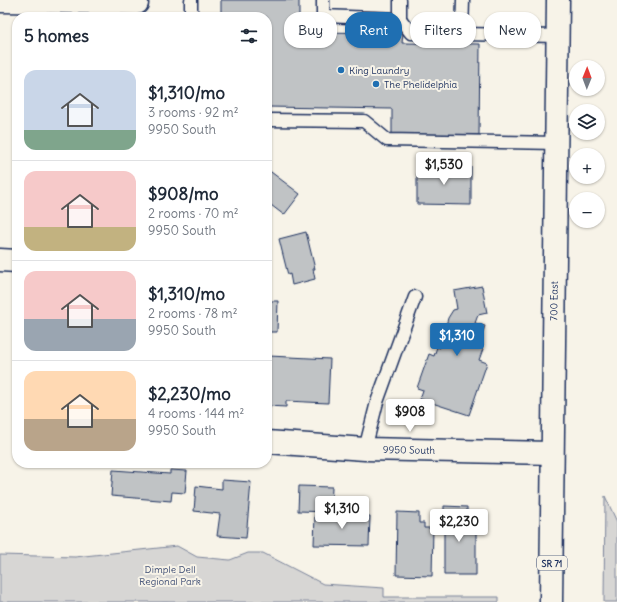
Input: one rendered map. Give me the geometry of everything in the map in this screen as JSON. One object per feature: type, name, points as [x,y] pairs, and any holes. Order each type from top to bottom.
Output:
[{"type":"main road","name":"700 East","points":[[551,602],[558,0]]},
{"type":"main road","points":[[0,1],[137,3]]},
{"type":"main road","points":[[0,260],[12,261]]},
{"type":"main road","name":"9950 South","points":[[272,442],[365,449],[552,453]]},
{"type":"lane","points":[[191,0],[191,12]]},
{"type":"lane","points":[[323,0],[323,16],[345,17]]},
{"type":"lane","points":[[400,0],[400,12]]},
{"type":"lane","points":[[463,0],[463,12]]},
{"type":"lane","points":[[402,22],[410,32]]},
{"type":"lane","points":[[476,34],[558,36]]},
{"type":"lane","points":[[272,120],[364,121],[387,140],[557,143]]},
{"type":"lane","points":[[365,449],[378,402],[415,297]]},
{"type":"green space","points":[[605,496],[617,522],[617,602],[604,602]]},
{"type":"green space","name":"Dimple Dell Regional Park","points":[[177,546],[197,557],[230,560],[248,553],[263,553],[323,584],[384,588],[384,597],[499,597],[499,602],[0,602],[0,555],[75,557]]},
{"type":"building","points":[[221,0],[299,0],[299,12],[284,12],[284,48],[337,48],[337,32],[345,32],[345,48],[402,48],[402,43],[410,43],[410,48],[476,48],[476,44],[480,44],[479,135],[392,134],[392,109],[272,107],[272,12],[221,12]]},
{"type":"building","points":[[417,166],[471,167],[471,205],[417,204]]},
{"type":"building","points":[[272,173],[300,194],[284,215],[272,206]]},
{"type":"building","points":[[306,232],[315,269],[313,269],[315,279],[292,285],[279,239]]},
{"type":"building","points":[[482,286],[487,313],[478,315],[475,323],[485,326],[478,346],[483,349],[479,360],[487,363],[469,415],[420,399],[423,390],[417,388],[429,354],[434,356],[437,347],[440,348],[448,318],[453,310],[457,309],[454,291]]},
{"type":"building","points":[[272,301],[278,301],[277,332],[272,332]]},
{"type":"building","points":[[272,356],[330,359],[328,403],[286,401],[286,407],[272,406]]},
{"type":"building","points":[[113,470],[170,474],[170,470],[187,471],[185,493],[172,492],[171,501],[111,496]]},
{"type":"building","points":[[222,480],[251,482],[246,538],[217,536],[220,514],[194,511],[196,486],[222,489]]},
{"type":"building","points":[[299,486],[332,487],[331,512],[298,511]]},
{"type":"building","points":[[444,506],[467,507],[467,523],[476,523],[476,575],[444,575]]},
{"type":"building","points":[[397,512],[419,513],[419,523],[424,523],[424,528],[433,528],[432,576],[396,575]]},
{"type":"building","points":[[315,515],[370,516],[369,546],[314,545]]},
{"type":"place","name":"King Laundry","points":[[341,70]]},
{"type":"place","name":"The Phelidelphia","points":[[376,84]]}]
